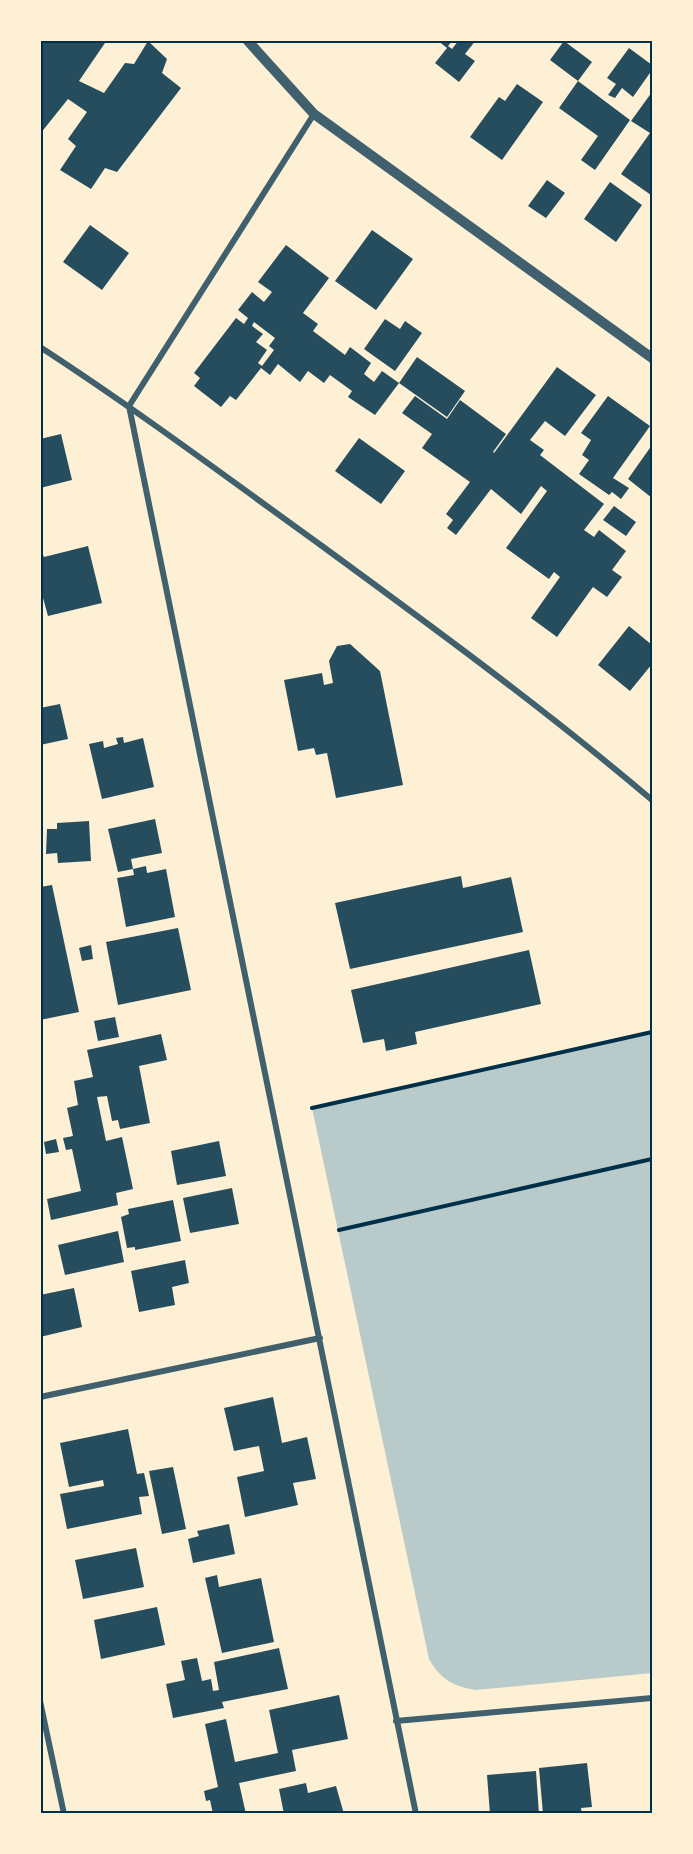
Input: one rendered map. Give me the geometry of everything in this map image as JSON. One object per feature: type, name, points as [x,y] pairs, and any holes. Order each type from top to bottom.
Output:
[{"type":"street","points":[[247,40],[314,114],[652,358]]},
{"type":"street","points":[[314,114],[129,406],[416,1814]]},
{"type":"street","points":[[40,347],[129,406],[466,652],[652,800]]},
{"type":"street","points":[[40,1397],[320,1338]]},
{"type":"street","points":[[396,1721],[652,1698]]},
{"type":"street","points":[[40,1701],[64,1814]]},
{"type":"path","points":[[312,1108],[652,1032]]},
{"type":"path","points":[[339,1230],[652,1159]]},
{"type":"shaded area","points":[[652,1032],[652,1673],[476,1690],[461,1686],[443,1677],[429,1659],[312,1108]]},
{"type":"building","points":[[40,40],[107,40],[79,81],[104,93],[125,63],[134,64],[148,41],[167,59],[162,73],[181,88],[117,172],[105,168],[91,189],[60,170],[76,146],[68,139],[87,112],[68,99],[40,134]]},
{"type":"building","points":[[437,40],[453,40],[448,46],[452,49],[459,40],[476,40],[465,54],[475,61],[459,82],[435,63],[447,48]]},
{"type":"building","points":[[564,41],[592,62],[578,81],[550,60]]},
{"type":"building","points":[[629,48],[652,65],[652,70],[633,97],[622,88],[615,98],[608,95],[616,84],[607,78]]},
{"type":"building","points":[[578,81],[630,120],[595,170],[581,160],[598,136],[559,108]]},
{"type":"building","points":[[517,84],[543,102],[502,160],[470,137],[499,97],[505,101]]},
{"type":"building","points":[[652,92],[651,195],[621,174],[650,133],[631,121]]},
{"type":"building","points":[[547,180],[565,193],[546,218],[528,206]]},
{"type":"building","points":[[610,182],[642,205],[616,242],[584,219]]},
{"type":"building","points":[[90,225],[129,253],[102,290],[63,262]]},
{"type":"building","points":[[372,230],[413,259],[376,310],[335,281]]},
{"type":"building","points":[[286,245],[329,278],[303,313],[318,324],[313,331],[345,355],[350,347],[371,363],[364,374],[374,382],[382,371],[399,383],[375,415],[348,397],[352,391],[330,375],[324,383],[308,371],[300,382],[278,364],[270,375],[261,368],[236,400],[230,396],[221,407],[194,386],[200,378],[194,373],[236,318],[244,324],[248,318],[238,310],[252,292],[264,302],[272,292],[258,282]],"holes":[[[254,322],[275,338],[269,346],[274,350],[262,366],[258,363],[267,350],[256,342],[263,334],[252,326]]]},
{"type":"building","points":[[385,319],[400,329],[405,321],[422,333],[395,371],[364,349]]},
{"type":"building","points":[[417,357],[465,391],[447,417],[399,383]]},
{"type":"building","points":[[557,367],[596,395],[565,436],[545,421],[530,440],[544,450],[540,455],[604,504],[584,530],[594,537],[599,530],[626,551],[612,570],[622,577],[607,597],[593,587],[557,637],[531,618],[560,577],[554,572],[549,579],[506,548],[547,491],[541,486],[521,514],[491,489],[456,535],[447,528],[453,520],[446,514],[470,482],[422,448],[432,434],[402,413],[415,396],[447,419],[460,400],[506,434],[494,453]]},
{"type":"building","points":[[608,396],[650,426],[613,478],[629,488],[621,499],[612,492],[609,495],[579,474],[589,460],[582,455],[591,440],[581,433]]},
{"type":"building","points":[[61,434],[72,480],[40,488],[40,439]]},
{"type":"building","points":[[359,438],[405,471],[381,504],[335,471]]},
{"type":"building","points":[[652,445],[652,498],[628,479]]},
{"type":"building","points":[[614,506],[636,522],[626,536],[603,520]]},
{"type":"building","points":[[88,546],[102,603],[48,616],[40,587],[40,548],[44,557]]},
{"type":"building","points":[[629,626],[652,645],[652,664],[630,691],[598,665]]},
{"type":"building","points":[[350,644],[380,671],[403,785],[336,798],[327,753],[316,755],[314,748],[298,751],[284,680],[322,673],[324,685],[333,683],[329,661],[337,646]]},
{"type":"building","points":[[60,704],[68,739],[40,745],[40,708]]},
{"type":"building","points":[[123,737],[124,743],[143,738],[154,787],[102,799],[89,744],[103,741],[104,748],[118,744],[116,738]]},
{"type":"building","points":[[155,819],[162,853],[131,859],[133,869],[118,872],[108,829]]},
{"type":"building","points":[[89,821],[91,861],[58,863],[57,853],[46,854],[47,829],[57,829],[57,823]]},
{"type":"building","points":[[146,866],[147,873],[166,869],[175,917],[126,927],[117,878],[134,875],[133,869]]},
{"type":"building","points":[[461,876],[463,888],[511,877],[523,932],[350,969],[335,903]]},
{"type":"building","points":[[52,885],[79,1012],[40,1020],[40,956],[42,956],[40,887]]},
{"type":"building","points":[[178,928],[191,990],[118,1005],[106,942]]},
{"type":"building","points":[[91,945],[93,959],[82,961],[79,948]]},
{"type":"building","points":[[529,950],[541,1004],[415,1032],[417,1044],[386,1051],[384,1039],[363,1043],[351,990]]},
{"type":"building","points":[[115,1017],[119,1037],[98,1041],[94,1021]]},
{"type":"building","points":[[161,1034],[167,1060],[139,1066],[150,1123],[120,1129],[118,1120],[112,1121],[107,1096],[97,1097],[106,1141],[122,1137],[133,1189],[116,1193],[118,1205],[51,1220],[47,1199],[81,1191],[72,1149],[66,1150],[63,1138],[73,1136],[67,1108],[78,1105],[74,1081],[93,1077],[87,1050]]},
{"type":"building","points":[[56,1139],[59,1152],[46,1154],[44,1142]]},
{"type":"building","points":[[219,1141],[226,1176],[177,1185],[171,1151]]},
{"type":"building","points":[[232,1188],[239,1224],[190,1233],[183,1198]]},
{"type":"building","points":[[173,1200],[181,1241],[135,1250],[135,1247],[127,1248],[121,1217],[129,1214],[128,1209]]},
{"type":"building","points":[[118,1231],[124,1262],[65,1275],[58,1245]]},
{"type":"building","points":[[185,1260],[189,1283],[172,1287],[175,1305],[139,1312],[131,1271]]},
{"type":"building","points":[[74,1288],[82,1327],[40,1337],[40,1295]]},
{"type":"building","points":[[273,1397],[282,1443],[307,1437],[316,1479],[293,1483],[298,1505],[245,1517],[237,1477],[264,1471],[259,1446],[234,1451],[224,1408]]},
{"type":"building","points":[[128,1429],[137,1474],[144,1473],[149,1496],[139,1497],[142,1514],[67,1529],[60,1494],[104,1486],[103,1480],[69,1487],[60,1443]]},
{"type":"building","points":[[173,1467],[186,1529],[162,1534],[149,1471]]},
{"type":"building","points":[[229,1524],[235,1554],[193,1563],[188,1539],[199,1536],[197,1531]]},
{"type":"building","points":[[136,1548],[144,1587],[83,1599],[75,1560]]},
{"type":"building","points":[[217,1575],[219,1587],[261,1578],[274,1642],[222,1653],[205,1578]]},
{"type":"building","points":[[157,1607],[165,1645],[101,1659],[94,1620]]},
{"type":"building","points":[[279,1648],[288,1689],[222,1702],[224,1708],[173,1718],[166,1684],[185,1680],[181,1661],[197,1658],[202,1681],[211,1679],[213,1691],[219,1690],[214,1662]]},
{"type":"building","points":[[339,1695],[348,1739],[292,1750],[296,1771],[239,1783],[246,1814],[213,1814],[210,1800],[206,1801],[204,1791],[218,1787],[205,1724],[226,1719],[235,1762],[278,1753],[269,1710]]},
{"type":"building","points":[[587,1763],[592,1807],[581,1808],[582,1814],[543,1814],[539,1768]]},
{"type":"building","points":[[536,1771],[539,1814],[490,1814],[487,1775]]},
{"type":"building","points":[[306,1783],[308,1793],[336,1786],[344,1814],[284,1814],[279,1789]]}]
